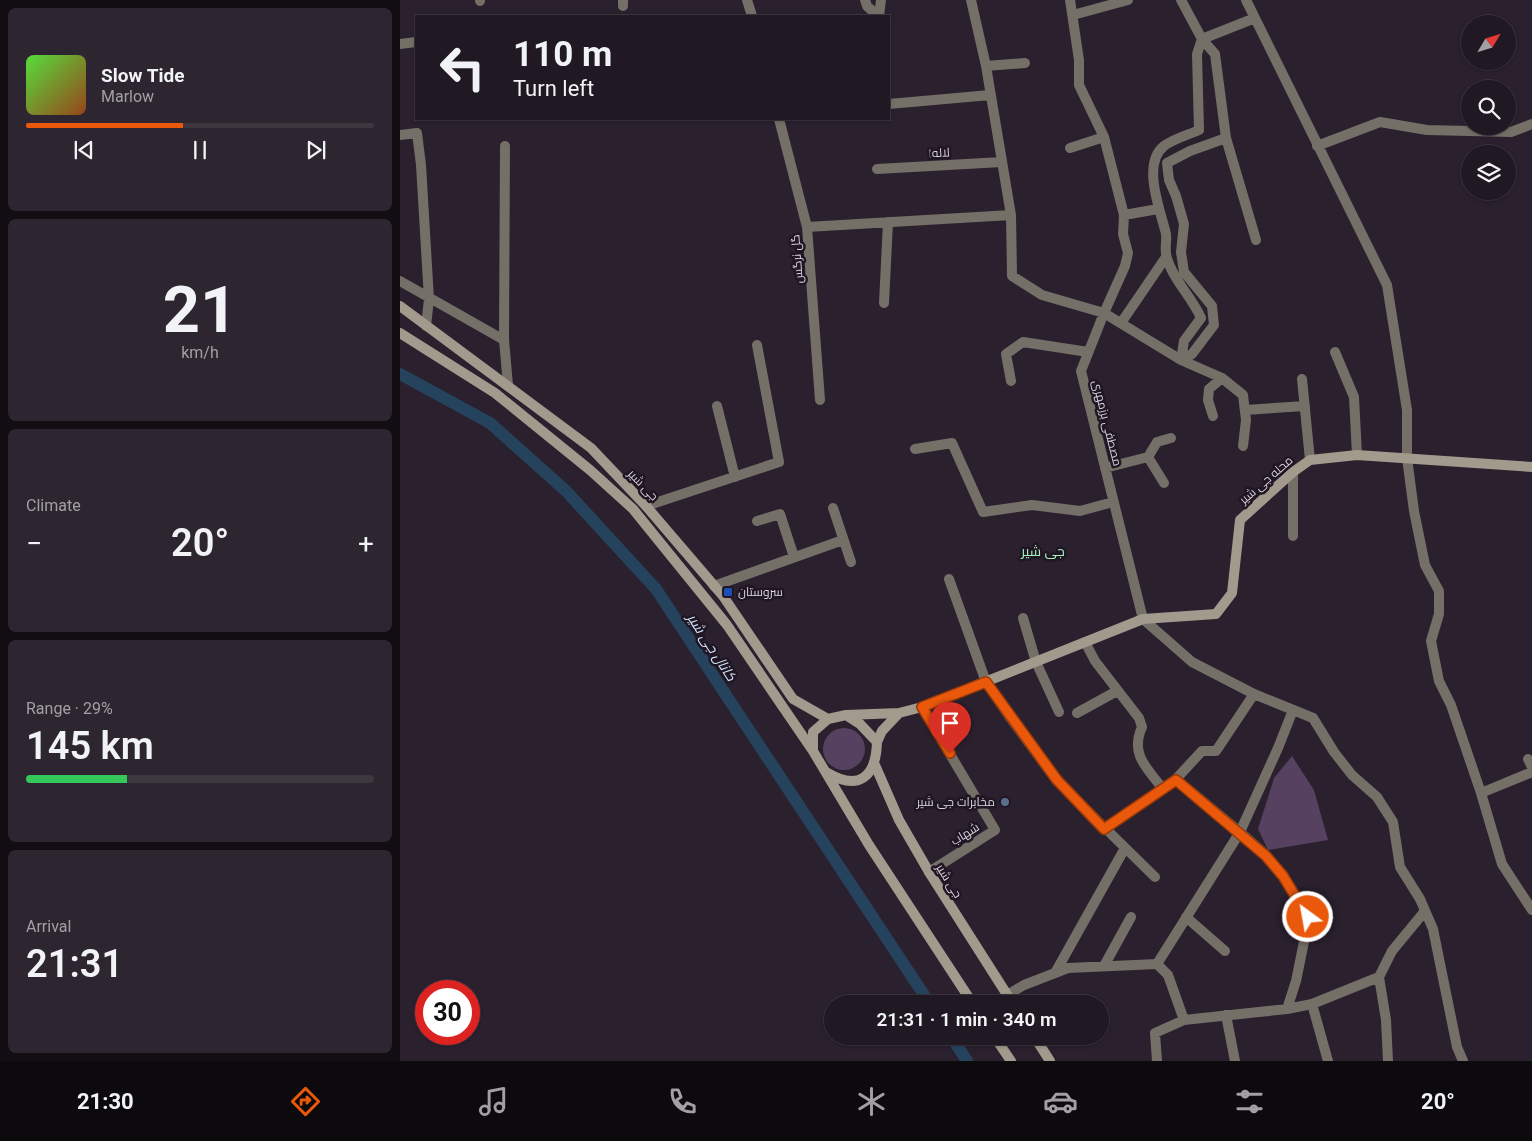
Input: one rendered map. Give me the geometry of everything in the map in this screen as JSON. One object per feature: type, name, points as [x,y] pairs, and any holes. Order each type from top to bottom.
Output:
[{"type":"main road","name":"جی شیر","points":[[400,306],[590,448],[646,506],[714,586],[793,699],[828,719]]},
{"type":"main road","name":"جی شیر","points":[[400,332],[495,393],[590,470],[633,509],[727,625],[813,751]]},
{"type":"main road","name":"محله جی شیر","points":[[846,715],[899,713],[922,707],[1143,619],[1216,614],[1232,593],[1240,520],[1293,472],[1310,460],[1357,455],[1532,467]]},
{"type":"main road","points":[[826,772],[855,782],[865,778],[875,764],[877,742],[882,732],[899,713]]},
{"type":"main road","points":[[877,742],[860,724],[846,715],[828,719],[813,732],[813,751],[869,846],[967,995]]},
{"type":"main road","name":"جی شیر","points":[[875,764],[899,820],[928,872],[1007,994]]},
{"type":"main road","points":[[1000,1045],[1010,1061]]},
{"type":"main road","points":[[1040,1045],[1050,1061]]},
{"type":"street","points":[[747,0],[752,15]]},
{"type":"street","points":[[865,0],[867,6],[877,15]]},
{"type":"street","points":[[878,15],[881,0]]},
{"type":"street","points":[[970,0],[986,66],[1011,215],[1012,276],[1042,295],[1104,313],[1181,360],[1222,378],[1243,395],[1245,410],[1243,446]]},
{"type":"street","name":"مصطفی برزمهری","points":[[1070,0],[1079,60],[1079,86],[1104,137],[1124,215],[1123,234],[1128,253],[1125,266],[1081,371],[1143,619]]},
{"type":"street","points":[[1073,15],[1128,0]]},
{"type":"street","points":[[1181,0],[1202,38],[1215,54],[1226,138],[1256,240]]},
{"type":"street","points":[[1246,0],[1317,146],[1334,176],[1348,210],[1387,284],[1407,410],[1407,458],[1425,565],[1439,592],[1440,614],[1431,640],[1439,681],[1451,705],[1481,793],[1502,864],[1532,910]]},
{"type":"street","points":[[1202,38],[1256,18]]},
{"type":"street","points":[[1181,360],[1184,341],[1201,318],[1194,301],[1174,275],[1166,256],[1166,235],[1158,209],[1152,168],[1162,147],[1199,130],[1197,54],[1202,38]]},
{"type":"street","points":[[400,44],[415,42]]},
{"type":"street","points":[[986,66],[1025,63]]},
{"type":"street","points":[[890,104],[990,95]]},
{"type":"street","name":"گل نرگس","points":[[780,120],[807,227],[820,400]]},
{"type":"street","points":[[1317,146],[1380,122],[1426,130],[1511,132],[1532,124]]},
{"type":"street","points":[[400,135],[417,132],[421,165],[429,299],[426,326]]},
{"type":"street","points":[[1070,148],[1104,137]]},
{"type":"street","points":[[1181,360],[1192,354],[1214,325],[1212,306],[1184,272],[1181,252],[1184,224],[1169,180],[1167,163],[1190,151],[1226,138]]},
{"type":"street","points":[[505,146],[504,340],[508,385]]},
{"type":"street","name":"لاله۱","points":[[877,168],[1002,162]]},
{"type":"street","points":[[1124,215],[1158,209]]},
{"type":"street","points":[[807,227],[1011,215]]},
{"type":"street","points":[[884,303],[888,222]]},
{"type":"street","points":[[1121,323],[1166,256]]},
{"type":"street","points":[[400,281],[504,340]]},
{"type":"street","points":[[1011,382],[1006,354],[1023,342],[1088,352]]},
{"type":"street","points":[[646,506],[779,462],[756,345]]},
{"type":"street","points":[[1335,352],[1354,397],[1357,455]]},
{"type":"street","points":[[1213,416],[1208,400],[1209,389],[1222,378]]},
{"type":"street","points":[[1302,379],[1310,460]]},
{"type":"street","points":[[717,406],[735,477]]},
{"type":"street","points":[[1245,410],[1305,406]]},
{"type":"street","points":[[1105,468],[1148,457],[1157,442],[1171,438]]},
{"type":"street","points":[[915,450],[952,443],[983,512],[1032,505],[1080,511],[1113,502]]},
{"type":"street","points":[[1148,457],[1164,483]]},
{"type":"street","points":[[1293,472],[1293,536]]},
{"type":"street","points":[[833,508],[851,562]]},
{"type":"street","points":[[757,521],[780,514],[794,557]]},
{"type":"street","points":[[714,586],[843,540]]},
{"type":"street","points":[[949,579],[986,682],[1057,780],[1104,829],[1156,877]]},
{"type":"street","points":[[1023,618],[1036,662],[1059,712]]},
{"type":"street","points":[[1143,619],[1192,662],[1254,694],[1313,718],[1346,767],[1378,797],[1393,822],[1400,867],[1433,929],[1457,1047],[1463,1061]]},
{"type":"street","points":[[1085,642],[1095,661],[1117,692],[1139,718],[1142,727],[1136,741],[1139,754],[1162,789]]},
{"type":"street","points":[[1077,713],[1117,692]]},
{"type":"street","points":[[1104,829],[1176,780],[1202,751],[1216,751],[1254,694]]},
{"type":"street","name":"شهاب","points":[[922,707],[996,830],[928,872]]},
{"type":"street","points":[[1157,964],[1240,832],[1293,710]]},
{"type":"street","points":[[1481,793],[1532,772]]},
{"type":"street","points":[[1176,780],[1240,832],[1266,856],[1283,876],[1308,917],[1296,982],[1287,1009]]},
{"type":"street","points":[[1055,973],[1125,848]]},
{"type":"street","points":[[1388,1061],[1386,1020],[1379,977],[1392,951],[1425,911]]},
{"type":"street","points":[[1104,966],[1131,917]]},
{"type":"street","points":[[1186,917],[1225,951]]},
{"type":"street","points":[[1007,994],[1024,985],[1068,968],[1157,964],[1168,975],[1184,1020]]},
{"type":"street","points":[[1156,1061],[1156,1033],[1184,1020],[1287,1009],[1312,1004],[1379,977]]},
{"type":"street","points":[[1312,1004],[1328,1061]]},
{"type":"street","points":[[1226,1016],[1235,1061]]},
{"type":"shaded area","points":[[844,728],[859,734],[865,749],[859,764],[844,770],[829,764],[823,749],[829,734]]},
{"type":"shaded area","points":[[1292,756],[1314,790],[1328,840],[1268,850],[1258,829],[1274,778]]},
{"type":"waterway","name":"کانال جی شیر","points":[[400,374],[490,423],[566,491],[656,589],[924,995]]},
{"type":"waterway","name":"کانال جی شیر","points":[[957,1045],[967,1061]]},
{"type":"place","name":"سروستان","points":[[728,592]]},
{"type":"place","name":"مخابرات جی شیر","points":[[1005,802]]},
{"type":"district","name":"جی شیر","points":[[1043,551]]},
{"type":"route","points":[[950,753],[922,707],[986,682],[1057,780],[1104,829],[1176,780],[1240,832],[1266,856],[1283,876],[1308,917]]}]
